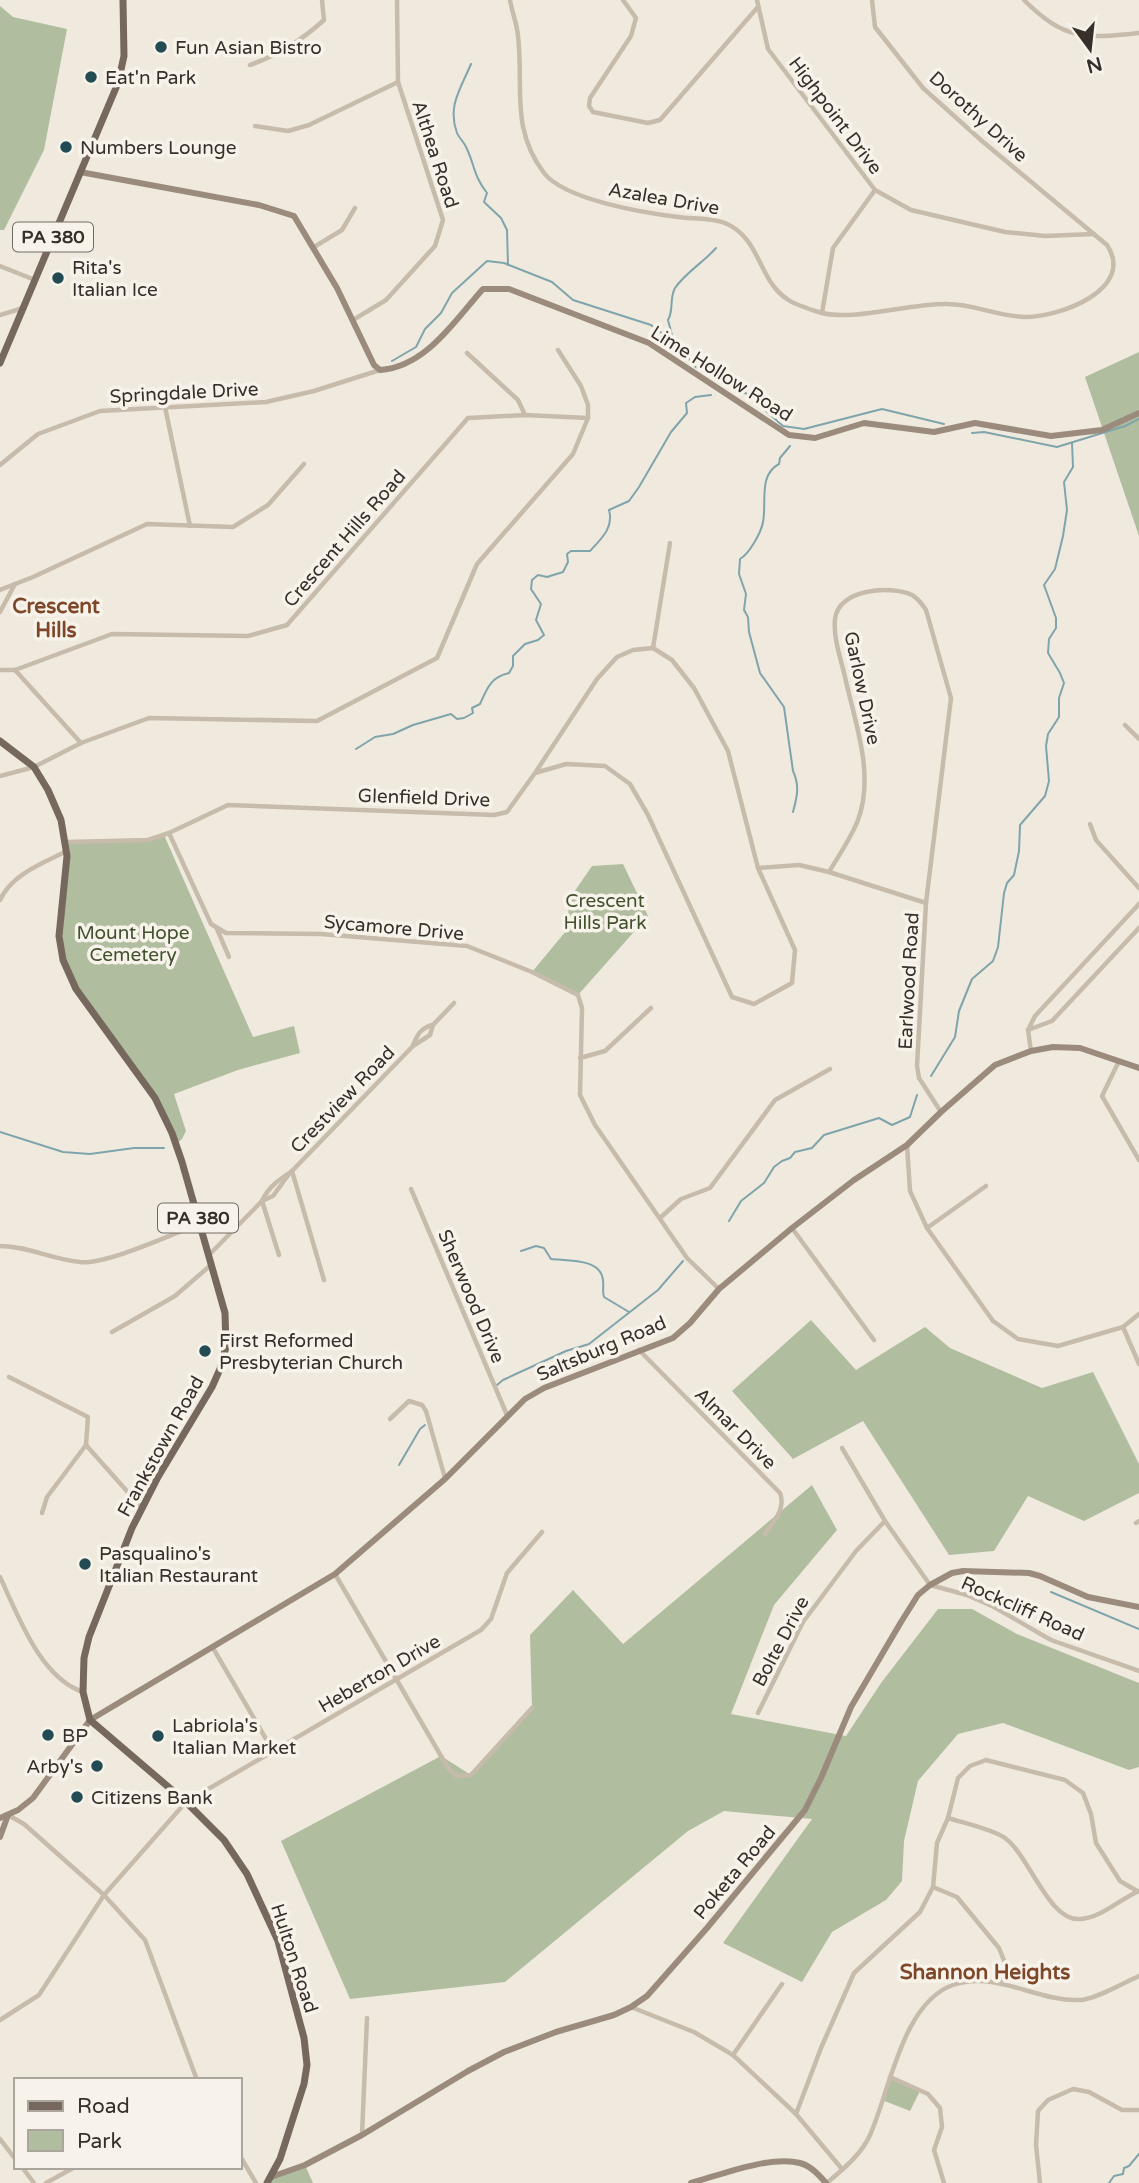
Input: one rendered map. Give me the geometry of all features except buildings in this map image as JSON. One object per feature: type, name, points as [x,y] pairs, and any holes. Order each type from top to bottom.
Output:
[{"type":"main road","name":"PA 380","points":[[0,363],[122,69],[123,0]]},
{"type":"main road","name":"Frankstown Road","points":[[0,741],[34,767],[55,805],[67,847],[59,936],[66,969],[83,999],[155,1098],[177,1147],[225,1313],[224,1358],[212,1387],[141,1507],[89,1637],[84,1658],[83,1692],[90,1720]]},
{"type":"main road","name":"Hulton Road","points":[[90,1720],[215,1828],[247,1874],[278,1941],[304,2038],[307,2065],[304,2084],[280,2159],[269,2180]]},
{"type":"street","points":[[250,65],[278,53],[324,20],[322,0]]},
{"type":"street","name":"Althea Road","points":[[353,320],[386,300],[435,246],[443,220],[398,82],[397,0]]},
{"type":"street","name":"Azalea Drive","points":[[509,0],[519,35],[520,115],[526,142],[545,175],[567,190],[614,205],[723,222],[748,238],[772,282],[787,299],[822,313],[842,314],[950,304],[1009,316],[1044,315],[1102,290],[1114,273],[1113,254],[1095,233]]},
{"type":"street","points":[[623,0],[636,18],[631,36],[590,98],[589,106],[593,112],[648,123],[660,120],[757,7]]},
{"type":"street","name":"Highpoint Drive","points":[[757,0],[768,49],[875,190],[911,210],[1005,232],[1045,236],[1095,233]]},
{"type":"street","name":"Dorothy Drive","points":[[872,0],[875,27],[923,88],[982,141],[1095,233]]},
{"type":"street","points":[[1024,0],[1043,19],[1078,35],[1096,38],[1139,33]]},
{"type":"street","points":[[255,126],[288,131],[309,125],[398,82]]},
{"type":"street","points":[[80,172],[259,205],[294,216],[314,247],[374,365],[380,370]]},
{"type":"street","points":[[822,313],[833,248],[875,190]]},
{"type":"street","points":[[314,247],[342,230],[355,208]]},
{"type":"street","points":[[0,266],[36,280]]},
{"type":"street","name":"Lime Hollow Road","points":[[380,370],[392,369],[414,360],[437,342],[483,289],[509,289],[649,343],[789,435],[815,438],[864,423],[934,432],[975,423],[1051,436],[1101,430],[1139,413]]},
{"type":"street","points":[[0,315],[24,308]]},
{"type":"street","points":[[0,776],[34,767],[82,743],[149,718],[317,721],[437,658],[477,564],[573,454],[589,418],[588,405],[581,386],[558,350]]},
{"type":"street","points":[[467,353],[518,400],[525,415]]},
{"type":"street","name":"Springdale Drive","points":[[0,465],[38,434],[100,411],[266,402],[314,391],[380,370]]},
{"type":"street","points":[[165,407],[190,526]]},
{"type":"street","name":"Crescent Hills Road","points":[[0,670],[15,670],[111,634],[248,636],[287,625],[468,418],[525,415],[589,418]]},
{"type":"street","points":[[0,590],[147,524],[233,527],[268,505],[304,464]]},
{"type":"street","points":[[653,648],[670,543]]},
{"type":"street","points":[[0,612],[15,584]]},
{"type":"street","name":"Garlow Drive","points":[[829,872],[858,820],[864,774],[864,762],[835,618],[843,602],[856,593],[883,591],[909,594],[919,600],[926,610],[951,698],[926,903]]},
{"type":"street","points":[[653,648],[672,660],[694,688],[728,751],[758,868],[795,950],[792,983],[754,1004],[732,997],[648,815],[630,784],[605,766],[566,764],[535,773],[597,679],[617,657],[633,650],[653,648]]},
{"type":"street","points":[[15,670],[82,743]]},
{"type":"street","points":[[1125,724],[1139,739]]},
{"type":"street","name":"Glenfield Drive","points":[[67,847],[148,840],[169,834],[228,805],[494,814],[507,812],[535,773]]},
{"type":"street","points":[[1090,824],[1096,840],[1139,888]]},
{"type":"street","points":[[169,834],[229,957]]},
{"type":"street","points":[[0,900],[4,892],[20,877],[67,847]]},
{"type":"street","name":"Earlwood Road","points":[[758,868],[799,865],[926,903],[917,1072],[941,1112]]},
{"type":"street","points":[[1031,1051],[1028,1030],[1035,1016],[1139,904]]},
{"type":"street","name":"Sycamore Drive","points":[[217,928],[226,933],[321,934],[467,946],[532,972],[578,995],[582,1008],[580,1095],[595,1125],[687,1258],[719,1289]]},
{"type":"street","points":[[1028,1030],[1052,1021],[1139,928]]},
{"type":"street","name":"Crestview Road","points":[[209,1255],[262,1201],[279,1190],[292,1171],[413,1046],[430,1035],[433,1025],[454,1003]]},
{"type":"street","points":[[580,1058],[605,1051],[651,1008]]},
{"type":"street","name":"Crestview Road","points":[[413,1046],[418,1033],[433,1025]]},
{"type":"street","name":"Saltsburg Road","points":[[0,1818],[25,1805],[43,1788],[90,1720],[335,1574],[445,1479],[525,1399],[544,1388],[673,1338],[719,1289],[854,1180],[907,1145],[995,1065],[1031,1051],[1053,1047],[1080,1048],[1139,1068]]},
{"type":"street","points":[[1119,1060],[1102,1096],[1139,1160]]},
{"type":"street","points":[[660,1218],[681,1199],[709,1188],[775,1100],[830,1069]]},
{"type":"street","points":[[907,1145],[910,1191],[927,1227],[993,1321],[1018,1339],[1058,1346],[1123,1327],[1139,1314]]},
{"type":"street","points":[[292,1171],[324,1280]]},
{"type":"street","points":[[927,1227],[986,1186]]},
{"type":"street","name":"Sherwood Drive","points":[[411,1189],[507,1415]]},
{"type":"street","points":[[262,1201],[279,1255]]},
{"type":"street","points":[[0,1246],[12,1246],[82,1263],[116,1255],[200,1224]]},
{"type":"street","points":[[792,1228],[874,1340]]},
{"type":"street","points":[[112,1332],[175,1296],[212,1264]]},
{"type":"street","points":[[1123,1327],[1139,1364]]},
{"type":"street","name":"Almar Drive","points":[[639,1349],[780,1493],[780,1512],[765,1534]]},
{"type":"street","points":[[9,1377],[88,1417],[86,1444],[47,1497],[42,1513]]},
{"type":"street","points":[[390,1419],[409,1401],[422,1405],[445,1479]]},
{"type":"street","points":[[86,1444],[141,1507]]},
{"type":"street","points":[[842,1447],[885,1521],[930,1585]]},
{"type":"street","name":"Bolte Drive","points":[[758,1713],[803,1622],[856,1551],[885,1521]]},
{"type":"street","name":"Heberton Drive","points":[[0,2020],[38,1995],[104,1895],[186,1802],[481,1630],[491,1619],[507,1573],[542,1532]]},
{"type":"street","name":"Poketa Road","points":[[269,2180],[305,2165],[362,2135],[468,2070],[504,2052],[556,2032],[614,2015],[647,1996],[805,1810],[851,1707],[918,1595],[930,1585],[952,1573],[962,1571],[1028,1573],[1088,1597],[1139,1607]]},
{"type":"street","points":[[335,1574],[448,1768],[457,1776],[471,1775],[532,1708]]},
{"type":"street","points":[[0,1577],[33,1646],[64,1683],[83,1692]]},
{"type":"street","name":"Rockcliff Road","points":[[930,1585],[967,1595],[994,1607],[1051,1640],[1139,1671]]},
{"type":"street","points":[[213,1648],[273,1751]]},
{"type":"street","points":[[796,2114],[831,2023],[854,1973],[920,1912],[933,1887],[937,1843],[948,1818],[958,1778],[970,1766],[986,1760],[1065,1780],[1083,1793],[1091,1814],[1096,1843],[1110,1868],[1120,1881],[1138,1891]]},
{"type":"street","points":[[0,1837],[8,1815],[24,1824],[104,1895],[145,1940],[196,2078]]},
{"type":"street","points":[[948,1818],[1003,1837],[1015,1847],[1065,1917],[1080,1919],[1098,1913],[1138,1891]]},
{"type":"street","points":[[933,1887],[957,1897],[999,1948],[1005,1963],[1001,1984]]},
{"type":"street","points":[[691,2183],[758,2164],[799,2163],[816,2172],[827,2183],[859,2152],[869,2136],[914,2020],[928,2002],[952,1985],[977,1981],[1069,2000],[1083,2000],[1139,1976]]},
{"type":"street","points":[[733,2055],[782,1984]]},
{"type":"street","points":[[631,2007],[694,2032],[733,2055],[796,2114],[842,2169]]},
{"type":"street","points":[[362,2135],[367,2018]]},
{"type":"street","points":[[890,2077],[928,2094],[940,2108],[942,2127],[934,2150],[944,2183]]},
{"type":"street","points":[[1040,2183],[1038,2111],[1048,2100],[1073,2089],[1089,2092],[1122,2110],[1139,2110]]},
{"type":"street","points":[[0,2139],[14,2157]]},
{"type":"street","points":[[242,2160],[256,2183]]},
{"type":"street","points":[[46,2183],[71,2169]]},
{"type":"green space","points":[[0,6],[13,17],[67,29],[44,150],[4,230],[0,230]]},
{"type":"green space","points":[[1139,352],[1139,536],[1085,377]]},
{"type":"green space","name":"Mount Hope Cemetery","points":[[164,835],[253,1037],[294,1026],[300,1053],[238,1070],[174,1094],[186,1131],[176,1144],[155,1098],[76,989],[60,947],[67,842],[148,840]]},
{"type":"green space","name":"Crescent Hills Park","points":[[623,864],[648,916],[578,995],[532,972],[566,931],[570,898],[592,866]]},
{"type":"green space","points":[[811,1320],[856,1370],[925,1327],[950,1348],[1042,1388],[1093,1372],[1139,1464],[1139,1493],[1084,1521],[1028,1496],[994,1551],[949,1555],[863,1421],[793,1459],[732,1391]]},
{"type":"green space","points":[[812,1485],[837,1530],[774,1605],[731,1714],[846,1736],[881,1683],[938,1609],[972,1609],[1017,1634],[1139,1683],[1139,1767],[1129,1770],[1003,1723],[958,1734],[918,1781],[904,1841],[902,1881],[886,1900],[832,1932],[802,1982],[723,1943],[812,1819],[724,1811],[688,1831],[505,1982],[350,1999],[281,1841],[441,1756],[471,1775],[532,1708],[530,1635],[573,1590],[623,1644]]},
{"type":"green space","points":[[890,2077],[920,2091],[910,2111],[882,2100]]},
{"type":"green space","points":[[305,2165],[313,2183],[267,2183],[271,2177]]},
{"type":"waterway","points":[[471,64],[454,106],[454,123],[479,181],[487,193],[484,202],[501,218],[507,230],[508,265]]},
{"type":"waterway","points":[[674,343],[668,320],[675,288],[716,248]]},
{"type":"waterway","points":[[392,361],[416,347],[425,329],[441,313],[452,293],[487,261],[504,263],[552,282],[573,300],[651,325],[675,343],[696,367],[747,394],[783,426],[804,429],[882,409],[944,424]]},
{"type":"waterway","points":[[356,749],[375,737],[393,734],[413,725],[451,714],[457,719],[473,713],[472,708],[480,704],[490,684],[509,673],[513,666],[513,656],[525,644],[544,635],[536,620],[541,604],[531,589],[532,580],[538,575],[547,577],[563,572],[568,562],[567,554],[571,551],[590,551],[608,528],[609,510],[629,501],[671,432],[687,413],[686,403],[695,397],[711,395]]},
{"type":"waterway","points":[[972,433],[984,432],[1057,447],[1125,426],[1139,419]]},
{"type":"waterway","points":[[931,1076],[955,1037],[959,1011],[972,979],[993,961],[998,947],[1004,893],[1007,883],[1014,875],[1019,851],[1020,825],[1045,796],[1049,781],[1046,746],[1048,734],[1059,717],[1059,698],[1064,683],[1048,653],[1049,639],[1056,628],[1056,618],[1044,585],[1055,569],[1063,536],[1067,510],[1064,482],[1073,467],[1072,443]]},
{"type":"waterway","points":[[790,446],[780,458],[779,464],[768,475],[762,527],[751,548],[740,559],[739,574],[746,594],[744,610],[748,617],[749,632],[760,673],[784,707],[797,787],[793,812]]},
{"type":"waterway","points":[[729,1221],[741,1201],[764,1183],[774,1167],[795,1152],[812,1148],[824,1135],[879,1118],[892,1125],[910,1117],[917,1095]]},
{"type":"waterway","points":[[0,1132],[63,1152],[90,1154],[134,1148],[164,1148]]},
{"type":"waterway","points":[[521,1251],[536,1246],[544,1248],[551,1259],[590,1264],[601,1274],[604,1297],[629,1312]]},
{"type":"waterway","points":[[497,1385],[566,1351],[589,1344],[658,1290],[683,1261]]},
{"type":"waterway","points":[[399,1465],[425,1425]]},
{"type":"waterway","points":[[1051,1592],[1139,1629]]},
{"type":"waterway","points":[[1109,2183],[1114,2176],[1123,2174],[1124,2168],[1139,2154]]},
{"type":"place","name":"Fun Asian Bistro","points":[[161,47]]},
{"type":"place","name":"Eat'n Park","points":[[91,77]]},
{"type":"place","name":"Numbers Lounge","points":[[66,147]]},
{"type":"place","name":"Rita's Italian Ice","points":[[58,278]]},
{"type":"place","name":"First Reformed Presbyterian Church","points":[[205,1351]]},
{"type":"place","name":"Pasqualino's Italian Restaurant","points":[[85,1564]]},
{"type":"place","name":"BP","points":[[48,1735]]},
{"type":"place","name":"Labriola's Italian Market","points":[[158,1736]]},
{"type":"place","name":"Arby's","points":[[97,1766]]},
{"type":"place","name":"Citizens Bank","points":[[77,1797]]},
{"type":"district","name":"Crescent Hills","points":[[56,618]]},
{"type":"district","name":"Shannon Heights","points":[[985,1972]]}]
